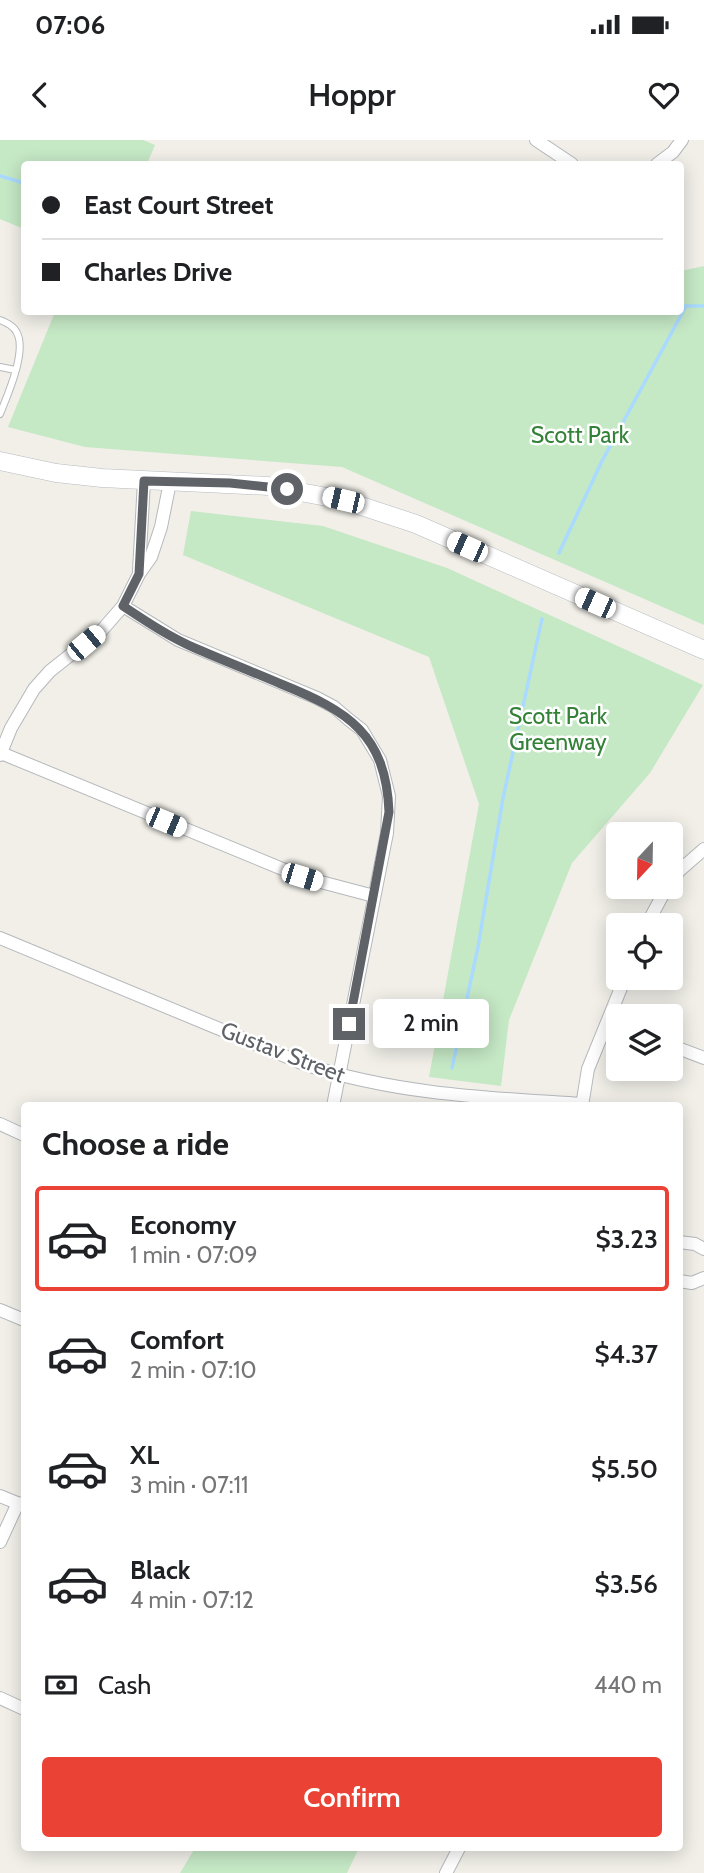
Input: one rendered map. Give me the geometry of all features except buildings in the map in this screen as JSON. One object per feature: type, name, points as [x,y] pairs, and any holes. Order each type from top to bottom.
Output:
[{"type":"street","points":[[536,140],[568,161]]},
{"type":"street","points":[[660,161],[682,140]]},
{"type":"street","points":[[0,461],[55,473],[144,481],[268,486],[306,492],[380,511],[416,524],[704,650]]},
{"type":"street","points":[[139,574],[144,481]]},
{"type":"street","points":[[170,481],[161,527],[150,557],[123,606],[103,629],[50,671],[34,689],[11,728],[0,754],[302,877],[374,896]]},
{"type":"street","points":[[123,606],[178,640],[334,707],[362,730],[380,760],[389,796],[387,833],[334,1102]]},
{"type":"street","points":[[683,870],[704,849]]},
{"type":"street","name":"Gustav Street","points":[[0,938],[304,1064],[339,1075],[423,1092],[545,1102]]},
{"type":"street","points":[[582,1102],[588,1069],[606,1035]]},
{"type":"street","points":[[683,1050],[704,1058]]},
{"type":"street","points":[[0,1124],[21,1134]]},
{"type":"street","points":[[683,1242],[695,1244],[704,1249]]},
{"type":"street","points":[[683,1282],[692,1283],[704,1278]]},
{"type":"street","points":[[0,1310],[21,1319]]},
{"type":"street","points":[[0,1496],[21,1504],[0,1542]]},
{"type":"street","points":[[0,1698],[21,1708]]},
{"type":"street","points":[[446,1873],[457,1851]]},
{"type":"lane","points":[[0,320],[15,328],[20,344],[15,370],[0,414]]},
{"type":"lane","points":[[0,367],[15,370]]},
{"type":"green space","points":[[0,140],[143,140],[155,145],[148,161],[21,161],[21,228],[0,219]]},
{"type":"green space","name":"Scott Park","points":[[704,266],[704,625],[342,467],[85,447],[8,427],[54,315],[684,315],[684,270]]},
{"type":"green space","name":"Scott Park Greenway","points":[[191,511],[323,526],[447,568],[703,685],[650,773],[572,863],[509,1020],[501,1086],[429,1077],[479,804],[429,657],[183,555]]},
{"type":"green space","points":[[193,1851],[358,1851],[347,1873],[180,1873]]},
{"type":"waterway","points":[[0,176],[21,182]]},
{"type":"waterway","points":[[684,306],[704,306]]},
{"type":"waterway","points":[[684,310],[686,306]]},
{"type":"waterway","points":[[559,553],[602,461],[681,315]]},
{"type":"waterway","points":[[452,1068],[478,947],[503,798],[542,619]]},
{"type":"route","points":[[287,489],[230,483],[144,481],[139,574],[123,606],[178,640],[334,707],[362,730],[373,746],[386,781],[389,812],[349,1024]]}]
